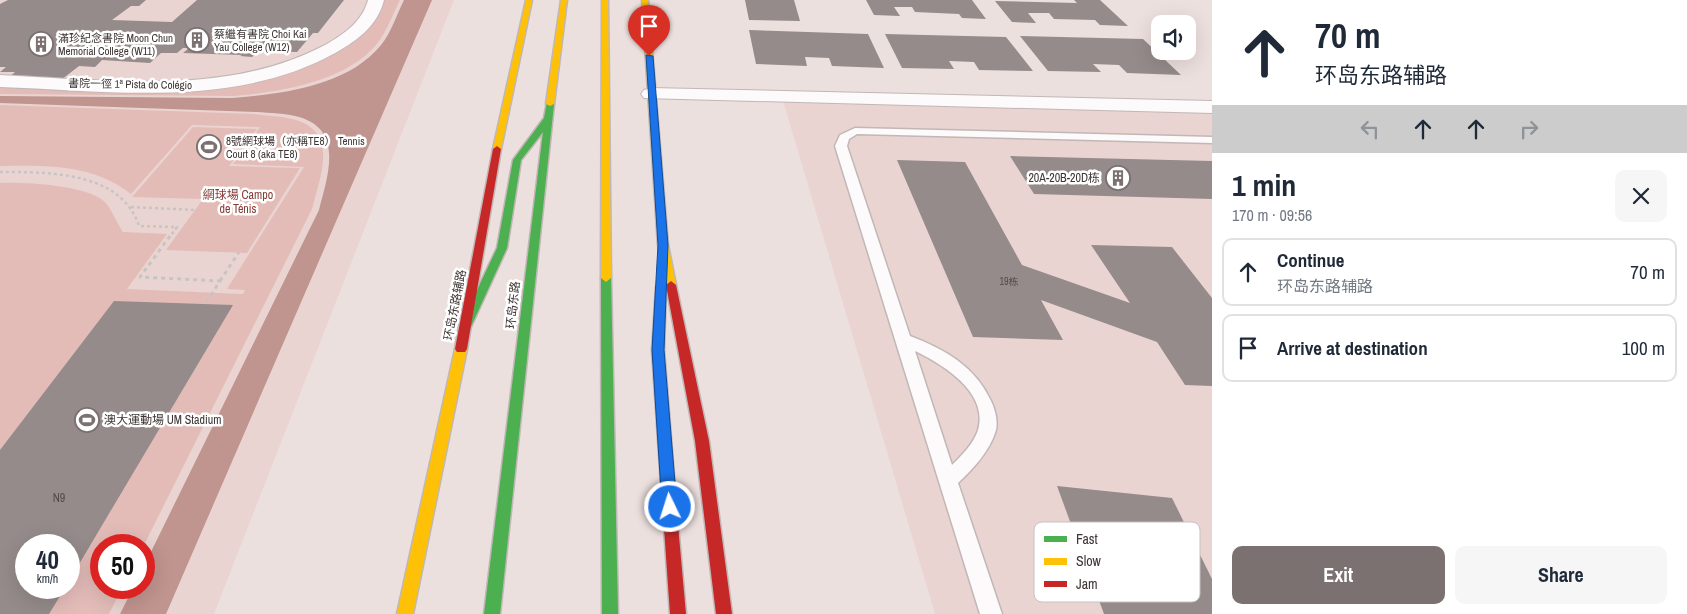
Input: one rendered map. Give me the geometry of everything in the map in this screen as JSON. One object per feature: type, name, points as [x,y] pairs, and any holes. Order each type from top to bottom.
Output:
[{"type":"main road","name":"环岛东路辅路","points":[[405,614],[465,328],[503,118],[529,0]]},
{"type":"main road","name":"环岛东路","points":[[492,614],[548,119],[564,0]]},
{"type":"main road","points":[[605,0],[604,103],[610,614]]},
{"type":"main road","points":[[645,0],[663,245],[658,350],[678,614]]},
{"type":"main road","points":[[465,328],[502,248],[517,160],[548,119]]},
{"type":"main road","points":[[663,245],[702,441],[724,614]]},
{"type":"street","name":"書院一徑 1ª Pista do Colégio","points":[[0,81],[188,85],[251,77],[316,57],[335,47],[354,33],[367,19],[376,0]]},
{"type":"street","points":[[652,94],[1212,107]]},
{"type":"lane","points":[[990,614],[841,146],[844,137],[855,131],[1212,140]]},
{"type":"lane","points":[[902,339],[924,347],[948,360],[968,377],[982,400],[988,423],[979,446],[966,464],[948,481]]},
{"type":"path","points":[[0,172],[70,175],[107,188],[131,207],[139,226],[177,227],[140,278],[220,281]]},
{"type":"path","points":[[131,207],[196,210]]},
{"type":"path","points":[[205,304],[239,252]]},
{"type":"shaded area","points":[[0,0],[454,0],[214,614],[0,614]]},
{"type":"shaded area","points":[[404,0],[432,0],[166,614],[120,614],[128,599],[155,599],[155,544],[319,210],[328,170],[328,144],[323,133],[313,123],[299,117],[278,113],[0,103],[0,96],[232,98],[272,94],[333,79],[351,70],[367,59],[381,45],[391,29]]},
{"type":"shaded area","points":[[783,101],[1212,113],[1212,614],[935,614]]},
{"type":"green space","points":[[380,0],[400,0],[380,40],[363,58],[329,76],[291,88],[234,96],[0,94],[0,83],[170,88],[320,58]]},
{"type":"green space","name":"澳大運動場 UM Stadium","points":[[0,105],[254,114],[280,117],[296,120],[309,126],[318,135],[322,145],[322,170],[312,209],[150,534],[90,534],[90,599],[116,599],[109,614],[0,614],[0,183],[39,184],[85,192],[105,202],[123,232],[167,234],[127,289],[243,294],[245,290],[227,289],[304,167],[233,164],[260,127],[192,125],[131,194],[116,184],[85,172],[68,168],[0,166]]},
{"type":"green space","name":"網球場 Campo de Ténis","points":[[193,127],[257,129],[229,166],[300,168],[247,253],[166,250],[203,199],[132,197]]},
{"type":"building","name":"蔡繼有書院 Choi Kai Yau College (W12)","points":[[8,0],[146,0],[139,6],[131,6],[112,20],[172,22],[197,0],[344,0],[318,33],[313,33],[297,52],[270,51],[273,47],[264,47],[252,57],[183,53],[189,48],[183,48],[177,53],[161,53],[150,63],[102,60],[95,67],[79,66],[61,80],[7,79],[15,72],[0,72],[6,67],[0,67],[0,4]]},
{"type":"building","points":[[745,0],[794,0],[800,21],[749,20]]},
{"type":"building","points":[[866,0],[972,0],[986,19],[962,18],[959,14],[915,12],[912,7],[894,7],[900,16],[874,15]]},
{"type":"building","points":[[1074,0],[1100,0],[1128,26],[1100,25],[1095,20],[1054,19],[1049,13],[1028,13],[1036,23],[1012,22],[995,1],[1077,3]]},
{"type":"building","points":[[749,30],[868,34],[884,68],[832,66],[829,58],[805,57],[807,66],[756,64]]},
{"type":"building","points":[[885,34],[1006,37],[1033,71],[979,70],[974,62],[949,61],[954,69],[902,68]]},
{"type":"building","points":[[1020,36],[1143,39],[1151,47],[1151,60],[1165,60],[1181,75],[1127,73],[1119,65],[1093,64],[1101,72],[1048,71]]},
{"type":"building","name":"20A-20B-20D栋","points":[[1010,156],[1212,161],[1212,199],[1034,194]]},
{"type":"building","points":[[897,160],[965,162],[1022,265],[1130,303],[1091,245],[1172,247],[1212,298],[1212,386],[1185,385],[1157,342],[1041,300],[1063,340],[973,337]]},
{"type":"building","points":[[114,301],[233,305],[97,534],[90,534],[90,546],[80,562],[80,534],[15,534],[15,599],[58,599],[49,614],[0,614],[0,450]]},
{"type":"building","points":[[1057,486],[1172,498],[1184,522],[1070,522]]},
{"type":"building","points":[[1200,555],[1212,579],[1212,614],[1104,614],[1100,602],[1200,602]]},
{"type":"traffic: fast","points":[[492,614],[550,104]]},
{"type":"traffic: fast","points":[[465,328],[502,248],[517,160],[548,119]]},
{"type":"traffic: fast","points":[[606,278],[610,614]]},
{"type":"traffic: fast","points":[[661,287],[658,350],[670,514]]},
{"type":"traffic: slow","points":[[497,149],[529,0]]},
{"type":"traffic: slow","points":[[550,104],[564,0]]},
{"type":"traffic: slow","points":[[605,0],[606,278]]},
{"type":"traffic: slow","points":[[645,0],[663,245],[671,285]]},
{"type":"traffic: slow","points":[[405,614],[461,349]]},
{"type":"traffic: jam","points":[[461,349],[497,149]]},
{"type":"traffic: jam","points":[[671,285],[702,441],[724,614]]},
{"type":"traffic: jam","points":[[670,514],[678,614]]},
{"type":"place","name":"蔡繼有書院 Choi Kai Yau College (W12)","points":[[197,40]]},
{"type":"place","name":"滿珍紀念書院 Moon Chun Memorial College (W11)","points":[[41,44]]},
{"type":"place","name":"8號網球場（亦稱TE8） Tennis Court 8 (aka TE8)","points":[[209,147]]},
{"type":"place","name":"20A-20B-20D栋","points":[[1118,178]]},
{"type":"place","name":"澳大運動場 UM Stadium","points":[[87,420]]},
{"type":"route","points":[[649,56],[663,245],[658,350],[670,507]]}]
